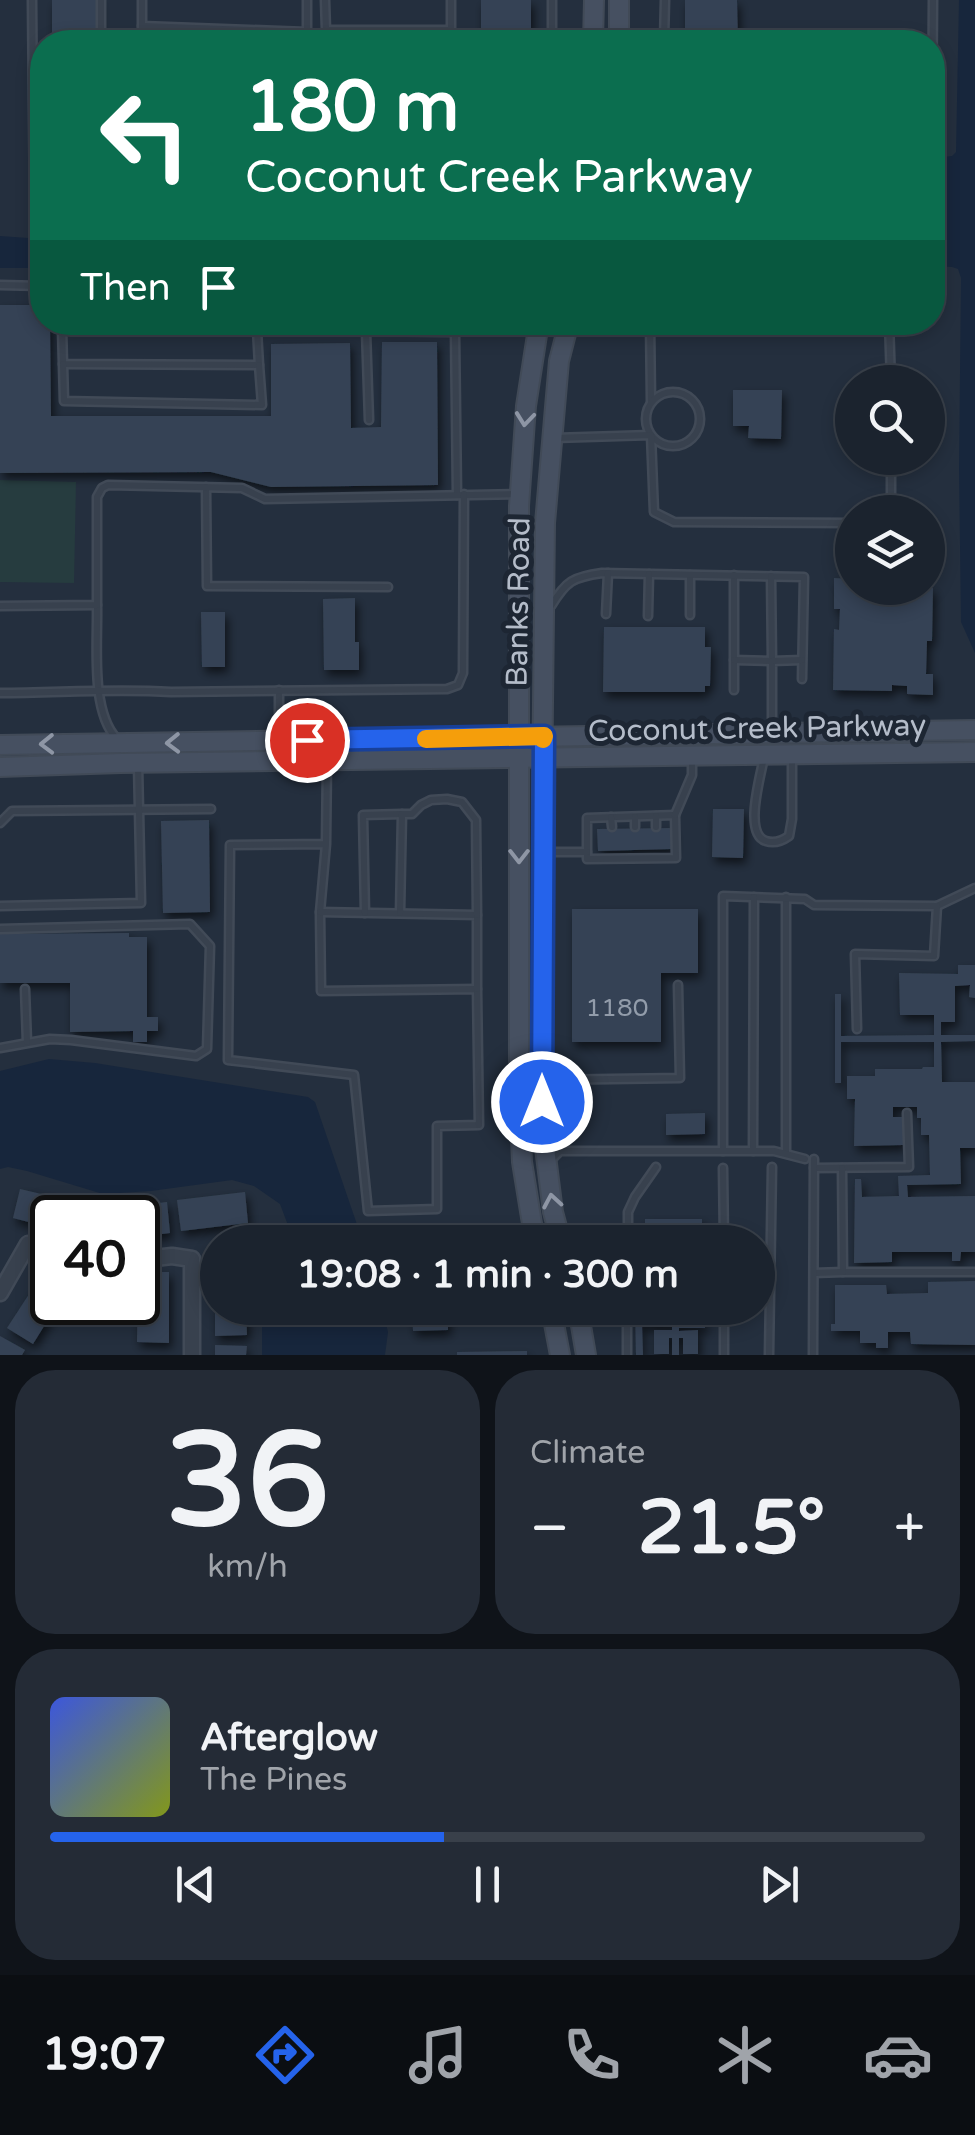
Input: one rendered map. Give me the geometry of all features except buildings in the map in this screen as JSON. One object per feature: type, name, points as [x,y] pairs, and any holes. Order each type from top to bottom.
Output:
[{"type":"street","points":[[593,30],[594,0]]},
{"type":"street","points":[[619,0],[619,30]]},
{"type":"street","name":"Banks Road","points":[[531,1225],[520,1141],[520,494],[526,406],[538,335]]},
{"type":"street","name":"Banks Road","points":[[557,1225],[546,1160],[542,1080],[542,852],[546,523],[560,361],[566,335]]},
{"type":"street","name":"Coconut Creek Parkway","points":[[0,745],[975,730]]},
{"type":"street","name":"Coconut Creek Parkway","points":[[0,767],[975,752]]},
{"type":"street","points":[[0,1293],[30,1245]]},
{"type":"street","points":[[160,1257],[192,1259],[192,1355]]},
{"type":"street","points":[[554,1325],[560,1355]]},
{"type":"street","points":[[581,1325],[586,1355]]},
{"type":"lane","points":[[32,0],[32,30]]},
{"type":"lane","points":[[101,0],[101,30]]},
{"type":"lane","points":[[142,0],[142,30]]},
{"type":"lane","points":[[307,0],[307,30]]},
{"type":"lane","points":[[325,0],[326,30],[451,30],[451,0]]},
{"type":"lane","points":[[552,0],[552,30]]},
{"type":"lane","points":[[664,30],[665,0]]},
{"type":"lane","points":[[933,0],[933,30]]},
{"type":"lane","points":[[142,26],[252,30]]},
{"type":"lane","points":[[0,285],[30,286]]},
{"type":"lane","points":[[63,335],[64,401],[262,405],[257,335]]},
{"type":"lane","points":[[366,335],[369,420]]},
{"type":"lane","points":[[0,693],[128,688],[172,692],[447,690],[458,685],[463,672],[455,335]]},
{"type":"lane","points":[[650,335],[651,402],[646,415],[647,429],[662,444],[676,446],[694,436],[700,423],[698,409],[690,398],[670,392],[651,402]]},
{"type":"lane","points":[[889,335],[890,365]]},
{"type":"lane","points":[[62,364],[259,365]]},
{"type":"lane","points":[[553,438],[651,435]]},
{"type":"lane","points":[[651,435],[654,512],[674,522],[835,523]]},
{"type":"lane","points":[[206,487],[207,586],[388,587]]},
{"type":"lane","points":[[121,743],[104,722],[99,690],[97,496],[102,488],[242,488],[265,498],[520,494]]},
{"type":"lane","points":[[545,615],[562,588],[577,576],[608,573],[804,577],[802,679]]},
{"type":"lane","points":[[606,614],[608,573]]},
{"type":"lane","points":[[648,574],[648,616]]},
{"type":"lane","points":[[690,574],[690,615]]},
{"type":"lane","points":[[734,576],[734,690]]},
{"type":"lane","points":[[771,576],[772,733]]},
{"type":"lane","points":[[0,606],[97,605]]},
{"type":"lane","points":[[734,660],[802,660]]},
{"type":"lane","points":[[279,690],[279,741]]},
{"type":"lane","points":[[764,756],[754,823],[759,837],[781,842],[789,836],[792,820],[792,755]]},
{"type":"lane","points":[[676,815],[587,818],[586,859],[612,854],[676,858],[676,815],[692,775],[692,757]]},
{"type":"lane","points":[[327,761],[320,912],[321,991],[477,989]]},
{"type":"lane","points":[[0,906],[141,903],[138,763]]},
{"type":"lane","points":[[326,844],[230,845],[228,1060],[354,1075],[368,1211],[437,1209],[437,1126],[479,1125],[476,820],[462,802],[431,800],[412,814],[363,815],[364,913]]},
{"type":"lane","points":[[0,823],[12,811],[211,808]]},
{"type":"lane","points":[[400,914],[402,814]]},
{"type":"lane","points":[[656,816],[656,827]]},
{"type":"lane","points":[[611,817],[612,827]]},
{"type":"lane","points":[[634,817],[635,827]]},
{"type":"lane","points":[[542,852],[586,852]]},
{"type":"lane","points":[[723,1150],[723,896],[805,899],[814,905],[937,906],[975,888]]},
{"type":"lane","points":[[753,1151],[754,897]]},
{"type":"lane","points":[[786,898],[786,1153]]},
{"type":"lane","points":[[857,1030],[855,954],[934,956],[937,906]]},
{"type":"lane","points":[[320,912],[477,915]]},
{"type":"lane","points":[[0,929],[190,924],[210,946],[207,1049],[196,1056],[71,1040],[0,1048]]},
{"type":"lane","points":[[542,1080],[680,1078],[678,985]]},
{"type":"lane","points":[[25,988],[27,1042]]},
{"type":"lane","points":[[814,1168],[909,1167],[907,1113]]},
{"type":"lane","points":[[551,1160],[560,1151],[723,1150],[786,1153],[810,1159],[814,1168],[813,1355]]},
{"type":"lane","points":[[628,1225],[628,1212],[635,1197],[656,1167]]},
{"type":"lane","points":[[769,1355],[772,1167]]},
{"type":"lane","points":[[723,1168],[724,1225]]},
{"type":"lane","points":[[842,1168],[843,1272]]},
{"type":"lane","points":[[814,1273],[975,1272]]},
{"type":"lane","points":[[627,1355],[628,1325]]},
{"type":"lane","points":[[724,1325],[724,1355]]},
{"type":"green space","points":[[0,480],[76,482],[74,583],[0,582]]},
{"type":"water","points":[[959,0],[975,0],[975,653],[961,622],[961,278],[958,269],[945,267],[945,157],[956,152]]},
{"type":"water","points":[[0,236],[30,238],[30,268],[0,268]]},
{"type":"water","points":[[49,1059],[308,1097],[315,1102],[357,1225],[288,1225],[280,1204],[254,1186],[232,1180],[103,1194],[27,1171],[0,1169],[0,1071]]},
{"type":"water","points":[[262,1325],[386,1325],[388,1332],[385,1355],[262,1355]]},
{"type":"slow traffic","points":[[426,739],[544,736],[543,739]]},
{"type":"route","points":[[307,740],[544,736],[542,1102]]}]
